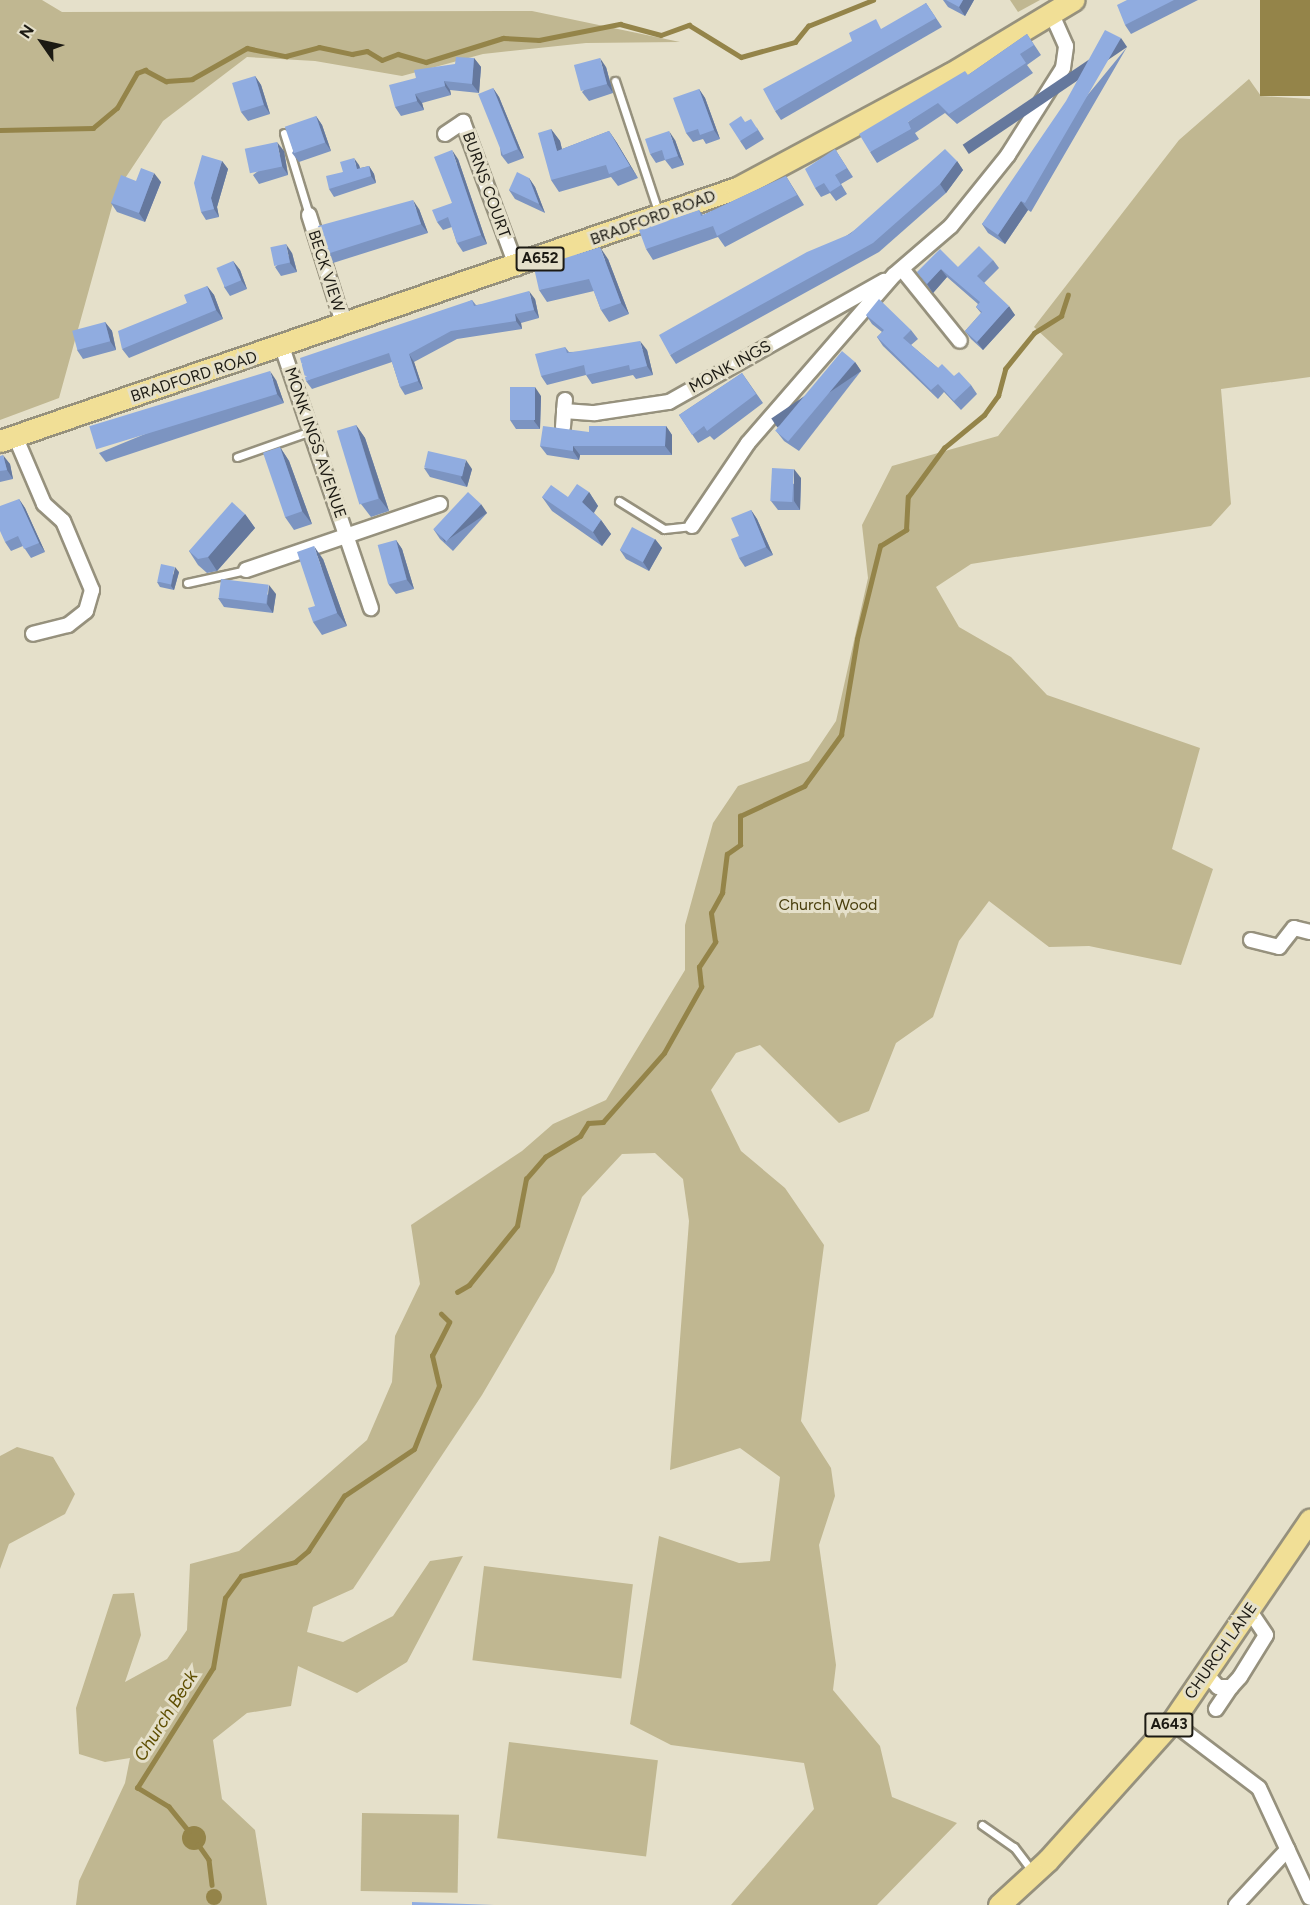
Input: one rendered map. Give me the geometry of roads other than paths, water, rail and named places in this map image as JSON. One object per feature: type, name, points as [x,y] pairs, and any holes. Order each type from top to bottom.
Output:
[{"type":"main road","name":"BRADFORD ROAD","points":[[8,439],[517,267],[737,188],[1073,0]]},
{"type":"main road","name":"CHURCH LANE","points":[[999,1905],[1033,1873],[1172,1722],[1310,1520]]},
{"type":"street","name":"MONK INGS","points":[[692,526],[748,443],[898,272],[951,226],[1008,155],[1063,68],[1066,46],[1051,14]]},
{"type":"street","name":"BURNS COURT","points":[[445,134],[463,122],[517,267]]},
{"type":"street","name":"BECK VIEW","points":[[309,215],[344,326]]},
{"type":"street","name":"MONK INGS","points":[[563,427],[564,406],[595,413],[669,402],[898,272]]},
{"type":"street","points":[[898,272],[960,340]]},
{"type":"street","name":"MONK INGS AVENUE","points":[[282,347],[371,608]]},
{"type":"street","points":[[8,439],[44,504],[63,521],[92,590],[86,611],[77,618],[33,634]]},
{"type":"street","name":"MONK INGS AVENUE","points":[[246,570],[348,539],[440,504]]},
{"type":"street","points":[[1251,940],[1280,947],[1294,928],[1310,932]]},
{"type":"street","points":[[1216,1709],[1266,1635],[1250,1611]]},
{"type":"street","points":[[1206,1674],[1218,1687],[1231,1687]]},
{"type":"street","points":[[1172,1722],[1259,1788],[1310,1898]]},
{"type":"street","points":[[1236,1905],[1288,1849]]},
{"type":"lane","points":[[615,81],[659,216]]},
{"type":"lane","points":[[284,133],[309,215]]},
{"type":"lane","points":[[237,457],[310,431]]},
{"type":"lane","points":[[619,501],[664,529],[692,526]]},
{"type":"lane","points":[[187,583],[246,570]]},
{"type":"lane","points":[[982,1825],[1014,1848],[1033,1873]]},
{"type":"waterway","points":[[0,130],[93,128],[117,108],[137,73],[145,70],[166,81],[192,79],[247,48],[286,56],[319,47],[352,54],[367,51],[382,60],[398,54],[426,62],[503,38],[539,40],[620,24],[661,35],[689,25],[741,57],[795,42],[808,26],[873,0]]},
{"type":"waterway","name":"Church Beck","points":[[457,1292],[469,1285],[517,1226],[526,1179],[545,1157],[580,1136],[588,1123],[603,1122],[664,1053],[701,987],[699,967],[715,942],[711,913],[722,893],[727,854],[740,845],[740,816],[804,786],[841,735],[857,639],[880,546],[906,530],[908,497],[944,448],[984,415],[998,396],[1005,369],[1034,333],[1061,316],[1068,295]]},
{"type":"waterway","name":"Church Beck","points":[[189,1832],[169,1807],[137,1788],[213,1668],[225,1598],[241,1576],[295,1562],[308,1551],[344,1496],[414,1449],[439,1386],[432,1356],[449,1322],[441,1314]]},
{"type":"waterway","name":"Church Beck","points":[[198,1844],[209,1860],[212,1885]]},
{"type":"park label","name":"Church Wood","points":[[828,905]]}]
